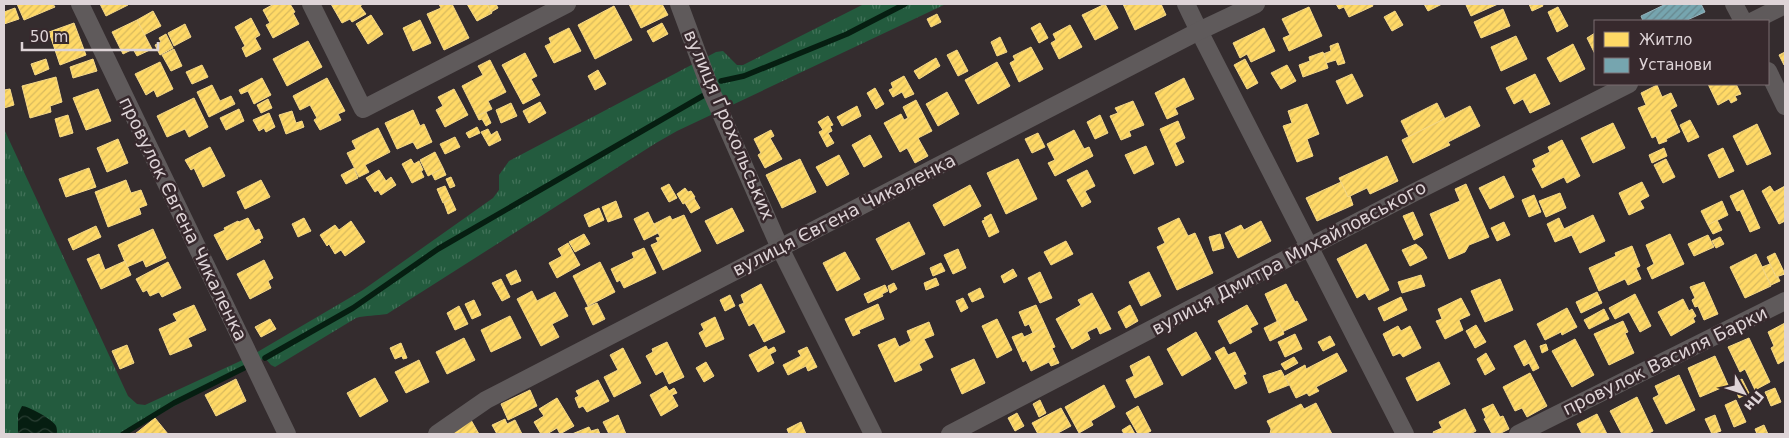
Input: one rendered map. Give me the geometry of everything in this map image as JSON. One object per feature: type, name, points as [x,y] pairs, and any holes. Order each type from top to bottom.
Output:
[{"type":"street","name":"провулок Євгена Чикаленка","points":[[80,4],[287,434]]},
{"type":"street","points":[[311,4],[363,109],[567,4]]},
{"type":"street","name":"вулиця Ґрохольських","points":[[679,4],[712,93],[780,248],[873,434]]},
{"type":"street","points":[[1186,4],[1404,434]]},
{"type":"street","name":"вулиця Євгена Чикаленка","points":[[437,434],[486,400],[1199,31],[1256,4]]},
{"type":"street","points":[[1734,4],[1742,20]]},
{"type":"street","points":[[1755,20],[1785,6]]},
{"type":"street","points":[[1769,73],[1785,106]]},
{"type":"street","name":"вулиця Дмитра Михайловського","points":[[950,434],[1415,192],[1627,85]]},
{"type":"street","name":"провулок Василя Барки","points":[[1518,434],[1785,301]]},
{"type":"green space","points":[[864,4],[946,4],[677,131],[387,314],[356,318],[275,367],[265,358],[123,434],[4,434],[4,129],[128,396],[137,404],[145,405],[249,357],[363,290],[493,198],[499,190],[499,175],[509,161],[716,52],[723,51],[737,65],[743,65]]},
{"type":"water","points":[[22,406],[51,420],[56,426],[57,434],[18,434],[18,414]]},
{"type":"building: Житло","points":[[17,4],[53,4],[55,7],[24,20]]},
{"type":"building: Житло","points":[[100,4],[127,4],[128,5],[106,16]]},
{"type":"building: Житло","points":[[274,4],[290,4],[299,24],[273,38],[266,25],[270,23],[263,10]]},
{"type":"building: Житло","points":[[331,4],[363,4],[360,6],[366,14],[352,22],[350,19],[342,23]]},
{"type":"building: Житло","points":[[439,4],[452,4],[469,38],[444,50],[427,14],[441,8]]},
{"type":"building: Житло","points":[[467,4],[487,4],[492,13],[477,21]]},
{"type":"building: Житло","points":[[487,4],[496,4],[498,8],[491,12]]},
{"type":"building: Житло","points":[[629,4],[662,4],[668,15],[641,28]]},
{"type":"building: Житло","points":[[1105,4],[1118,28],[1095,40],[1082,15]]},
{"type":"building: Житло","points":[[1123,4],[1161,4],[1166,15],[1135,30]]},
{"type":"building: Житло","points":[[1336,4],[1372,4],[1373,6],[1349,17],[1344,7],[1339,9]]},
{"type":"building: Житло","points":[[1424,4],[1442,4],[1428,11]]},
{"type":"building: Житло","points":[[1498,4],[1471,16],[1466,5]]},
{"type":"building: Житло","points":[[1529,4],[1542,4],[1543,6],[1532,11]]},
{"type":"building: Житло","points":[[614,6],[632,40],[595,59],[578,25]]},
{"type":"building: Житло","points":[[1309,7],[1322,36],[1289,51],[1283,38],[1290,35],[1282,19]]},
{"type":"building: Житло","points":[[1558,7],[1568,26],[1557,32],[1548,12]]},
{"type":"building: Житло","points":[[15,8],[19,19],[4,24],[4,12]]},
{"type":"building: Житло","points":[[1503,9],[1510,26],[1481,38],[1474,22]]},
{"type":"building: Житло","points":[[153,11],[161,26],[144,35],[137,20]]},
{"type":"building: Житло","points":[[1395,11],[1403,25],[1392,31],[1384,17]]},
{"type":"building: Житло","points":[[937,14],[941,22],[931,27],[927,19]]},
{"type":"building: Житло","points":[[371,15],[383,34],[368,44],[356,24]]},
{"type":"building: Житло","points":[[251,18],[260,35],[255,38],[261,49],[246,57],[242,48],[245,46],[235,27]]},
{"type":"building: Житло","points":[[137,20],[152,49],[137,56],[133,49],[123,54],[112,32]]},
{"type":"building: Житло","points":[[420,20],[431,43],[413,51],[403,28]]},
{"type":"building: Житло","points":[[74,23],[86,55],[60,65],[49,32]]},
{"type":"building: Житло","points":[[662,23],[668,34],[653,42],[647,31]]},
{"type":"building: Житло","points":[[1040,23],[1048,38],[1039,43],[1031,28]]},
{"type":"building: Житло","points":[[185,24],[191,37],[174,46],[168,33]]},
{"type":"building: Житло","points":[[1070,25],[1082,47],[1059,59],[1051,43],[1056,40],[1053,34]]},
{"type":"building: Житло","points":[[569,28],[581,51],[554,63],[545,46],[551,43],[549,38]]},
{"type":"building: Житло","points":[[1264,28],[1275,51],[1251,62],[1247,54],[1240,58],[1233,43]]},
{"type":"building: Житло","points":[[166,34],[173,48],[160,55],[155,45],[161,42],[159,38]]},
{"type":"building: Житло","points":[[1594,34],[1594,52],[1587,38]]},
{"type":"building: Житло","points":[[1516,36],[1527,59],[1501,71],[1491,47]]},
{"type":"building: Житло","points":[[1000,37],[1007,52],[997,56],[991,42]]},
{"type":"building: Житло","points":[[308,41],[322,67],[287,86],[273,59]]},
{"type":"building: Житло","points":[[1338,43],[1345,63],[1338,65],[1336,60],[1326,63],[1323,54],[1331,51],[1330,46]]},
{"type":"building: Житло","points":[[1573,44],[1585,69],[1560,82],[1547,58]]},
{"type":"building: Житло","points":[[1031,47],[1043,69],[1019,82],[1010,63],[1015,60],[1013,56]]},
{"type":"building: Житло","points":[[174,49],[182,66],[171,71],[162,55]]},
{"type":"building: Житло","points":[[957,50],[968,71],[958,76],[947,55]]},
{"type":"building: Житло","points":[[1323,52],[1328,68],[1303,77],[1299,65],[1310,61],[1309,57]]},
{"type":"building: Житло","points":[[1785,52],[1785,65],[1784,65],[1779,55]]},
{"type":"building: Житло","points":[[525,53],[537,76],[531,79],[540,95],[523,104],[502,65]]},
{"type":"building: Житло","points":[[936,58],[940,66],[919,79],[914,71]]},
{"type":"building: Житло","points":[[46,59],[49,69],[35,75],[31,64]]},
{"type":"building: Житло","points":[[93,59],[97,71],[73,78],[70,67]]},
{"type":"building: Житло","points":[[1245,59],[1258,83],[1247,89],[1234,65]]},
{"type":"building: Житло","points":[[490,60],[506,92],[488,101],[492,109],[477,116],[462,86],[483,75],[478,66]]},
{"type":"building: Житло","points":[[160,62],[173,89],[157,97],[154,90],[146,95],[135,74]]},
{"type":"building: Житло","points":[[997,62],[1010,86],[978,104],[965,80]]},
{"type":"building: Житло","points":[[202,65],[208,77],[192,84],[186,72]]},
{"type":"building: Житло","points":[[1287,65],[1296,81],[1281,89],[1271,73]]},
{"type":"building: Житло","points":[[598,70],[606,84],[595,90],[588,76]]},
{"type":"building: Житло","points":[[1352,74],[1363,96],[1347,104],[1336,81]]},
{"type":"building: Житло","points":[[1535,74],[1550,104],[1530,113],[1523,99],[1514,104],[1506,88]]},
{"type":"building: Житло","points":[[904,76],[914,94],[905,98],[902,92],[893,97],[889,90],[893,88],[891,83]]},
{"type":"building: Житло","points":[[56,77],[62,102],[50,106],[51,112],[30,118],[22,86]]},
{"type":"building: Житло","points":[[262,78],[271,95],[254,104],[248,91],[241,94],[239,90]]},
{"type":"building: Житло","points":[[327,78],[345,111],[338,114],[341,120],[320,130],[314,120],[317,118],[310,105],[300,110],[293,96]]},
{"type":"building: Житло","points":[[1184,78],[1194,99],[1175,108],[1178,114],[1167,119],[1155,93]]},
{"type":"building: Житло","points":[[212,85],[220,101],[231,96],[235,104],[209,117],[197,92]]},
{"type":"building: Житло","points":[[1657,85],[1662,97],[1671,93],[1677,106],[1670,110],[1680,132],[1659,144],[1656,136],[1652,138],[1638,108],[1646,105],[1641,93]]},
{"type":"building: Житло","points":[[1708,85],[1736,85],[1741,94],[1735,96],[1737,100],[1731,103],[1729,99],[1718,105]]},
{"type":"building: Житло","points":[[875,88],[884,104],[876,109],[867,93]]},
{"type":"building: Житло","points":[[10,89],[14,105],[4,108],[4,90]]},
{"type":"building: Житло","points":[[98,89],[111,121],[86,130],[73,98]]},
{"type":"building: Житло","points":[[454,89],[468,115],[445,127],[436,110],[443,106],[438,97]]},
{"type":"building: Житло","points":[[947,92],[959,114],[938,126],[926,104]]},
{"type":"building: Житло","points":[[194,98],[208,127],[189,137],[185,129],[167,137],[157,116]]},
{"type":"building: Житло","points":[[268,99],[272,108],[261,113],[257,105]]},
{"type":"building: Житло","points":[[916,100],[932,131],[918,138],[928,156],[915,163],[907,148],[900,152],[884,123],[901,114],[904,120],[908,118],[903,107]]},
{"type":"building: Житло","points":[[1133,101],[1144,125],[1129,131],[1131,136],[1121,140],[1110,116],[1118,113],[1115,108]]},
{"type":"building: Житло","points":[[540,102],[546,113],[529,123],[523,111]]},
{"type":"building: Житло","points":[[511,103],[517,116],[501,123],[496,110]]},
{"type":"building: Житло","points":[[1437,103],[1445,119],[1409,137],[1401,121]]},
{"type":"building: Житло","points":[[1307,104],[1319,134],[1307,139],[1313,156],[1297,162],[1283,126],[1292,123],[1288,111]]},
{"type":"building: Житло","points":[[857,106],[861,116],[842,126],[837,117]]},
{"type":"building: Житло","points":[[1470,106],[1480,126],[1448,142],[1450,145],[1413,163],[1402,140]]},
{"type":"building: Житло","points":[[239,109],[244,121],[226,130],[220,118]]},
{"type":"building: Житло","points":[[413,110],[420,126],[424,124],[432,142],[417,149],[413,142],[397,149],[385,123]]},
{"type":"building: Житло","points":[[292,111],[296,123],[302,121],[304,127],[286,134],[279,115]]},
{"type":"building: Житло","points":[[486,112],[491,123],[486,126],[482,119],[479,120],[477,116]]},
{"type":"building: Житло","points":[[269,113],[275,127],[266,132],[264,128],[259,131],[253,120]]},
{"type":"building: Житло","points":[[68,115],[73,133],[60,137],[55,119]]},
{"type":"building: Житло","points":[[1100,115],[1108,133],[1095,139],[1087,122]]},
{"type":"building: Житло","points":[[828,116],[833,125],[830,126],[832,131],[828,133],[834,143],[827,147],[819,132],[823,130],[818,122]]},
{"type":"building: Житло","points":[[1690,120],[1699,137],[1688,142],[1680,125]]},
{"type":"building: Житло","points":[[1178,121],[1185,138],[1175,143],[1184,162],[1176,166],[1160,129]]},
{"type":"building: Житло","points":[[1613,123],[1625,148],[1593,163],[1581,138]]},
{"type":"building: Житло","points":[[1757,124],[1771,154],[1747,165],[1733,136]]},
{"type":"building: Житло","points":[[477,127],[480,133],[469,138],[466,133]]},
{"type":"building: Житло","points":[[378,128],[390,152],[365,165],[369,172],[359,177],[347,153],[356,149],[352,141]]},
{"type":"building: Житло","points":[[488,129],[491,135],[497,131],[501,140],[489,146],[481,132]]},
{"type":"building: Житло","points":[[771,130],[774,136],[770,138],[782,159],[765,168],[758,155],[761,153],[754,139]]},
{"type":"building: Житло","points":[[1074,130],[1084,149],[1089,147],[1093,156],[1055,176],[1048,163],[1055,160],[1047,144]]},
{"type":"building: Житло","points":[[1038,133],[1045,147],[1032,153],[1025,139]]},
{"type":"building: Житло","points":[[870,135],[882,157],[864,167],[852,145]]},
{"type":"building: Житло","points":[[455,137],[460,147],[445,154],[440,144]]},
{"type":"building: Житло","points":[[118,139],[128,163],[107,172],[97,148]]},
{"type":"building: Житло","points":[[1562,140],[1580,176],[1567,183],[1564,177],[1542,188],[1532,169],[1536,167],[1533,160],[1550,152],[1548,147]]},
{"type":"building: Житло","points":[[1146,146],[1154,164],[1134,174],[1125,155]]},
{"type":"building: Житло","points":[[210,147],[225,176],[203,187],[194,168],[191,170],[185,160]]},
{"type":"building: Житло","points":[[1664,148],[1667,156],[1652,163],[1649,155]]},
{"type":"building: Житло","points":[[1723,148],[1734,171],[1719,178],[1708,155]]},
{"type":"building: Житло","points":[[435,152],[443,168],[428,176],[420,160]]},
{"type":"building: Житло","points":[[839,155],[849,174],[827,186],[816,167]]},
{"type":"building: Житло","points":[[1387,156],[1398,181],[1370,194],[1367,188],[1348,197],[1339,178]]},
{"type":"building: Житло","points":[[411,159],[414,164],[419,161],[424,177],[412,183],[402,164]]},
{"type":"building: Житло","points":[[800,159],[816,192],[782,208],[766,175]]},
{"type":"building: Житло","points":[[1018,159],[1037,199],[1006,214],[987,173]]},
{"type":"building: Житло","points":[[1666,159],[1675,177],[1663,183],[1654,165]]},
{"type":"building: Житло","points":[[89,168],[96,187],[66,197],[59,179]]},
{"type":"building: Житло","points":[[354,168],[358,178],[346,184],[341,175]]},
{"type":"building: Житло","points":[[443,168],[446,175],[435,180],[432,174]]},
{"type":"building: Житло","points":[[379,170],[386,181],[391,177],[396,185],[381,195],[378,190],[375,192],[366,178]]},
{"type":"building: Житло","points":[[1087,170],[1095,186],[1085,191],[1091,202],[1082,207],[1067,180]]},
{"type":"building: Житло","points":[[1504,176],[1514,197],[1490,209],[1479,188]]},
{"type":"building: Житло","points":[[451,177],[455,186],[450,188],[446,179]]},
{"type":"building: Житло","points":[[126,180],[131,193],[141,190],[147,205],[139,208],[141,214],[108,227],[95,192]]},
{"type":"building: Житло","points":[[261,180],[270,197],[245,209],[237,192]]},
{"type":"building: Житло","points":[[1341,182],[1348,197],[1350,196],[1353,205],[1317,221],[1306,198]]},
{"type":"building: Житло","points":[[1642,182],[1649,196],[1640,201],[1644,208],[1629,215],[1619,193]]},
{"type":"building: Житло","points":[[669,184],[677,198],[669,202],[661,188]]},
{"type":"building: Житло","points":[[1466,184],[1489,237],[1469,245],[1465,252],[1449,259],[1430,214],[1460,201],[1455,189]]},
{"type":"building: Житло","points":[[970,185],[981,206],[944,226],[933,205]]},
{"type":"building: Житло","points":[[445,186],[451,199],[443,203],[437,189]]},
{"type":"building: Житло","points":[[1770,186],[1774,192],[1785,186],[1785,221],[1779,224],[1762,191]]},
{"type":"building: Житло","points":[[685,188],[688,192],[691,191],[695,197],[683,204],[677,194]]},
{"type":"building: Житло","points":[[1743,190],[1760,228],[1750,232],[1740,210],[1737,211],[1730,196]]},
{"type":"building: Житло","points":[[1560,193],[1566,208],[1546,217],[1539,201]]},
{"type":"building: Житло","points":[[1534,195],[1541,212],[1529,217],[1522,200]]},
{"type":"building: Житло","points":[[694,198],[700,208],[691,213],[685,203]]},
{"type":"building: Житло","points":[[451,199],[456,210],[448,214],[444,203]]},
{"type":"building: Житло","points":[[616,201],[622,217],[608,222],[602,207]]},
{"type":"building: Житло","points":[[1722,201],[1728,215],[1708,225],[1701,211]]},
{"type":"building: Житло","points":[[599,208],[604,220],[589,227],[584,215]]},
{"type":"building: Житло","points":[[732,208],[744,231],[717,244],[705,221]]},
{"type":"building: Житло","points":[[648,212],[658,233],[644,240],[634,219]]},
{"type":"building: Житло","points":[[1413,212],[1423,235],[1414,240],[1403,216]]},
{"type":"building: Житло","points":[[991,214],[999,232],[989,237],[982,221]]},
{"type":"building: Житло","points":[[684,215],[701,251],[663,270],[651,245],[658,242],[656,238],[660,237],[654,224],[670,216],[672,220]]},
{"type":"building: Житло","points":[[1593,215],[1605,241],[1580,253],[1568,227]]},
{"type":"building: Житло","points":[[248,218],[255,231],[259,229],[263,238],[259,240],[261,242],[227,260],[214,235],[238,221]]},
{"type":"building: Житло","points":[[304,218],[311,231],[298,237],[292,224]]},
{"type":"building: Житло","points":[[1179,218],[1188,236],[1195,233],[1213,273],[1177,290],[1157,247],[1165,243],[1158,228]]},
{"type":"building: Житло","points":[[1559,218],[1564,229],[1568,227],[1572,235],[1555,242],[1547,224]]},
{"type":"building: Житло","points":[[1717,220],[1722,230],[1713,234],[1708,225]]},
{"type":"building: Житло","points":[[351,221],[365,242],[345,256],[341,250],[335,254],[320,235],[335,225],[339,230]]},
{"type":"building: Житло","points":[[1261,221],[1271,241],[1238,258],[1225,233],[1241,225],[1244,230]]},
{"type":"building: Житло","points":[[909,222],[925,254],[892,270],[876,239]]},
{"type":"building: Житло","points":[[1504,222],[1510,235],[1497,241],[1491,228]]},
{"type":"building: Житло","points":[[96,226],[101,237],[73,250],[68,239]]},
{"type":"building: Житло","points":[[153,229],[166,258],[146,267],[143,260],[127,267],[118,245]]},
{"type":"building: Житло","points":[[584,234],[590,244],[575,252],[569,242]]},
{"type":"building: Житло","points":[[1220,234],[1224,248],[1213,251],[1209,237]]},
{"type":"building: Житло","points":[[1670,234],[1684,264],[1652,279],[1647,268],[1654,264],[1646,245]]},
{"type":"building: Житло","points":[[1708,235],[1714,247],[1694,256],[1688,244]]},
{"type":"building: Житло","points":[[1720,237],[1724,244],[1716,248],[1712,241]]},
{"type":"building: Житло","points":[[1066,241],[1073,254],[1051,265],[1044,252]]},
{"type":"building: Житло","points":[[568,243],[580,265],[557,278],[549,263],[562,256],[558,249]]},
{"type":"building: Житло","points":[[1366,244],[1389,290],[1369,300],[1365,293],[1357,298],[1337,259]]},
{"type":"building: Житло","points":[[1416,244],[1422,249],[1427,258],[1410,266],[1402,250]]},
{"type":"building: Житло","points":[[1632,246],[1640,266],[1636,268],[1641,279],[1628,285],[1625,279],[1599,291],[1589,268],[1616,256],[1615,253]]},
{"type":"building: Житло","points":[[644,248],[656,273],[624,288],[620,280],[617,282],[611,269],[634,258],[632,253]]},
{"type":"building: Житло","points":[[958,249],[966,268],[953,274],[944,255]]},
{"type":"building: Житло","points":[[845,252],[860,279],[837,291],[823,263]]},
{"type":"building: Житло","points":[[1775,253],[1785,274],[1776,277],[1767,257]]},
{"type":"building: Житло","points":[[99,254],[105,270],[125,261],[131,275],[101,289],[87,259]]},
{"type":"building: Житло","points":[[1756,254],[1771,286],[1745,298],[1730,267]]},
{"type":"building: Житло","points":[[264,260],[273,278],[268,281],[271,288],[250,299],[237,274]]},
{"type":"building: Житло","points":[[168,262],[181,288],[162,297],[159,292],[150,296],[147,290],[143,292],[136,279]]},
{"type":"building: Житло","points":[[600,262],[615,292],[588,306],[573,276]]},
{"type":"building: Житло","points":[[941,263],[945,271],[933,276],[930,268]]},
{"type":"building: Житло","points":[[1770,264],[1780,281],[1771,285],[1762,267]]},
{"type":"building: Житло","points":[[1013,269],[1017,276],[1004,283],[1001,276]]},
{"type":"building: Житло","points":[[516,270],[521,281],[511,285],[506,275]]},
{"type":"building: Житло","points":[[1040,272],[1052,298],[1040,303],[1028,278]]},
{"type":"building: Житло","points":[[1149,272],[1161,296],[1141,306],[1129,282]]},
{"type":"building: Житло","points":[[1421,275],[1425,286],[1402,293],[1398,282]]},
{"type":"building: Житло","points":[[936,278],[939,285],[926,290],[924,283]]},
{"type":"building: Житло","points":[[501,279],[510,297],[502,301],[492,283]]},
{"type":"building: Житло","points":[[1500,279],[1513,310],[1485,322],[1471,291]]},
{"type":"building: Житло","points":[[1704,282],[1718,314],[1704,320],[1698,306],[1695,307],[1692,300],[1695,298],[1690,287]]},
{"type":"building: Житло","points":[[894,283],[897,289],[890,293],[888,286]]},
{"type":"building: Житло","points":[[761,284],[785,332],[764,342],[754,323],[749,326],[739,305],[744,303],[741,295]]},
{"type":"building: Житло","points":[[1286,284],[1307,320],[1282,332],[1265,294]]},
{"type":"building: Житло","points":[[885,285],[888,291],[882,294],[883,296],[868,303],[864,294]]},
{"type":"building: Житло","points":[[980,288],[984,297],[972,302],[968,294]]},
{"type":"building: Житло","points":[[532,291],[537,301],[555,292],[568,316],[552,324],[559,337],[541,346],[517,299]]},
{"type":"building: Житло","points":[[1597,292],[1602,303],[1581,313],[1576,302]]},
{"type":"building: Житло","points":[[1092,293],[1111,329],[1100,334],[1097,327],[1087,332],[1090,339],[1072,349],[1056,319],[1081,305],[1078,300]]},
{"type":"building: Житло","points":[[1635,294],[1651,326],[1640,332],[1629,312],[1615,319],[1609,308]]},
{"type":"building: Житло","points":[[730,295],[735,306],[725,311],[720,300]]},
{"type":"building: Житло","points":[[1401,297],[1407,310],[1384,321],[1378,308]]},
{"type":"building: Житло","points":[[963,298],[968,308],[961,312],[956,301]]},
{"type":"building: Житло","points":[[1461,298],[1470,315],[1459,320],[1463,330],[1445,339],[1436,321],[1442,319],[1438,309]]},
{"type":"building: Житло","points":[[1683,299],[1689,311],[1692,309],[1696,316],[1693,318],[1695,322],[1671,336],[1658,312]]},
{"type":"building: Житло","points":[[474,300],[481,315],[472,319],[465,304]]},
{"type":"building: Житло","points":[[597,303],[605,319],[593,325],[585,308]]},
{"type":"building: Житло","points":[[878,304],[884,319],[859,330],[860,333],[853,336],[845,319]]},
{"type":"building: Житло","points":[[194,305],[206,330],[188,338],[192,346],[170,355],[159,329],[177,321],[173,314]]},
{"type":"building: Житло","points":[[1036,305],[1046,327],[1033,333],[1029,324],[1025,326],[1019,312]]},
{"type":"building: Житло","points":[[1130,305],[1138,321],[1126,328],[1118,312]]},
{"type":"building: Житло","points":[[1247,305],[1258,324],[1250,328],[1252,332],[1230,344],[1218,321]]},
{"type":"building: Житло","points":[[459,306],[468,324],[455,330],[447,313]]},
{"type":"building: Житло","points":[[1567,308],[1577,327],[1562,335],[1561,332],[1545,340],[1537,324]]},
{"type":"building: Житло","points":[[1604,309],[1609,319],[1589,329],[1584,320]]},
{"type":"building: Житло","points":[[510,316],[521,338],[491,352],[481,330]]},
{"type":"building: Житло","points":[[715,317],[724,339],[706,347],[699,333],[704,330],[701,324]]},
{"type":"building: Житло","points":[[270,319],[276,329],[261,337],[255,327]]},
{"type":"building: Житло","points":[[997,319],[1012,350],[997,358],[982,326]]},
{"type":"building: Житло","points":[[1278,321],[1284,334],[1270,341],[1264,328]]},
{"type":"building: Житло","points":[[1623,321],[1628,332],[1625,333],[1634,353],[1609,365],[1594,334]]},
{"type":"building: Житло","points":[[929,322],[934,335],[924,339],[933,357],[919,364],[922,370],[895,382],[878,345],[895,338],[899,347],[911,341],[907,331]]},
{"type":"building: Житло","points":[[1785,323],[1785,360],[1778,364],[1771,348],[1774,346],[1768,332]]},
{"type":"building: Житло","points":[[1476,325],[1486,342],[1475,348],[1466,331]]},
{"type":"building: Житло","points":[[1398,326],[1401,331],[1410,326],[1421,348],[1403,357],[1400,353],[1393,356],[1383,334]]},
{"type":"building: Житло","points":[[1046,327],[1055,347],[1052,348],[1059,363],[1051,366],[1049,362],[1031,371],[1026,360],[1023,362],[1012,337],[1022,333],[1024,337]]},
{"type":"building: Житло","points":[[1196,332],[1211,359],[1182,376],[1167,349]]},
{"type":"building: Житло","points":[[1295,334],[1302,349],[1285,357],[1278,342]]},
{"type":"building: Житло","points":[[1330,336],[1335,345],[1323,351],[1318,342]]},
{"type":"building: Житло","points":[[464,338],[475,360],[447,374],[436,352]]},
{"type":"building: Житло","points":[[1749,338],[1770,382],[1755,390],[1745,369],[1740,372],[1728,347]]},
{"type":"building: Житло","points":[[1575,339],[1594,375],[1572,387],[1552,351]]},
{"type":"building: Житло","points":[[1525,340],[1539,368],[1533,371],[1529,363],[1524,366],[1514,346]]},
{"type":"building: Житло","points":[[667,342],[684,377],[669,384],[663,371],[656,375],[646,356],[653,352],[652,349]]},
{"type":"building: Житло","points":[[401,343],[407,358],[403,359],[402,356],[395,359],[390,348]]},
{"type":"building: Житло","points":[[1546,344],[1548,350],[1542,353],[1540,346]]},
{"type":"building: Житло","points":[[127,345],[134,363],[120,369],[112,351]]},
{"type":"building: Житло","points":[[766,346],[768,350],[774,347],[776,351],[770,354],[774,363],[758,372],[749,355]]},
{"type":"building: Житло","points":[[807,347],[817,367],[808,371],[806,366],[788,375],[783,365],[801,356],[798,351]]},
{"type":"building: Житло","points":[[1224,347],[1228,355],[1235,352],[1246,374],[1243,375],[1247,383],[1235,389],[1215,352]]},
{"type":"building: Житло","points":[[623,348],[641,383],[614,397],[604,377],[618,370],[610,355]]},
{"type":"building: Житло","points":[[1337,353],[1347,371],[1316,387],[1319,391],[1309,396],[1307,393],[1296,398],[1285,376],[1305,365],[1306,369]]},
{"type":"building: Житло","points":[[1486,353],[1495,369],[1485,375],[1477,359]]},
{"type":"building: Житло","points":[[1149,356],[1163,384],[1135,398],[1126,380],[1134,376],[1130,366]]},
{"type":"building: Житло","points":[[1715,356],[1728,385],[1700,397],[1688,368]]},
{"type":"building: Житло","points":[[1294,357],[1298,363],[1285,370],[1281,364]]},
{"type":"building: Житло","points":[[974,359],[985,383],[962,394],[951,369]]},
{"type":"building: Житло","points":[[419,360],[429,382],[406,393],[395,372]]},
{"type":"building: Житло","points":[[706,362],[714,376],[704,382],[696,368]]},
{"type":"building: Житло","points":[[1439,362],[1450,384],[1417,401],[1406,378]]},
{"type":"building: Житло","points":[[1281,370],[1289,385],[1269,393],[1263,376]]},
{"type":"building: Житло","points":[[1530,373],[1547,406],[1527,417],[1522,408],[1515,411],[1503,387]]},
{"type":"building: Житло","points":[[1679,375],[1695,410],[1666,424],[1653,398],[1659,395],[1655,386]]},
{"type":"building: Житло","points":[[375,378],[388,401],[360,417],[347,393]]},
{"type":"building: Житло","points":[[236,379],[246,401],[216,416],[205,395]]},
{"type":"building: Житло","points":[[1742,379],[1749,393],[1739,398],[1733,384]]},
{"type":"building: Житло","points":[[598,380],[609,401],[587,412],[583,406],[579,408],[575,398],[579,396],[576,391]]},
{"type":"building: Житло","points":[[1104,385],[1115,407],[1091,421],[1093,425],[1079,433],[1065,407]]},
{"type":"building: Житло","points":[[666,386],[669,391],[674,388],[677,393],[672,395],[678,406],[661,416],[650,395]]},
{"type":"building: Житло","points":[[1775,388],[1781,402],[1771,406],[1765,392]]},
{"type":"building: Житло","points":[[530,390],[537,406],[508,420],[501,404]]},
{"type":"building: Житло","points":[[1637,397],[1653,431],[1647,434],[1622,434],[1610,411]]},
{"type":"building: Житло","points":[[557,398],[574,426],[560,434],[557,428],[547,434],[541,434],[534,422],[544,416],[539,409]]},
{"type":"building: Житло","points":[[1040,400],[1046,413],[1039,417],[1033,404]]},
{"type":"building: Житло","points":[[1736,400],[1746,422],[1734,427],[1725,405]]},
{"type":"building: Житло","points":[[1316,403],[1332,434],[1270,434],[1271,429],[1267,421],[1301,404],[1304,409]]},
{"type":"building: Житло","points":[[1493,404],[1500,417],[1503,416],[1509,429],[1499,434],[1492,434],[1484,419],[1486,418],[1482,409]]},
{"type":"building: Житло","points":[[1138,406],[1151,431],[1145,434],[1138,434],[1126,413]]},
{"type":"building: Житло","points":[[1061,408],[1071,426],[1059,434],[1038,434],[1032,423]]},
{"type":"building: Житло","points":[[1465,409],[1476,431],[1470,434],[1434,434],[1433,432],[1442,428],[1439,422]]},
{"type":"building: Житло","points":[[1017,413],[1024,426],[1015,431],[1008,418]]},
{"type":"building: Житло","points":[[1597,414],[1607,434],[1582,434],[1577,424]]},
{"type":"building: Житло","points":[[618,415],[626,434],[609,434],[603,422]]},
{"type":"building: Житло","points":[[1715,415],[1721,431],[1712,434],[1705,419]]},
{"type":"building: Житло","points":[[155,418],[168,434],[135,434]]},
{"type":"building: Житло","points":[[505,419],[507,424],[515,420],[522,434],[497,434],[492,425]]},
{"type":"building: Житло","points":[[471,420],[479,434],[454,434],[453,432]]},
{"type":"building: Житло","points":[[801,422],[806,434],[789,434],[787,429]]},
{"type":"building: Житло","points":[[1130,425],[1135,434],[1124,434],[1122,430]]},
{"type":"building: Житло","points":[[1764,425],[1768,434],[1757,434],[1755,429]]},
{"type":"building: Житло","points":[[589,427],[591,431],[598,429],[600,434],[572,434]]},
{"type":"building: Установи","points":[[1666,4],[1701,4],[1705,12],[1687,20],[1643,20],[1641,16]]},
{"type":"waterway","points":[[721,81],[744,76],[847,34],[905,4]]},
{"type":"waterway","points":[[265,358],[353,308],[438,249],[706,94]]},
{"type":"waterway","points":[[123,434],[174,403],[244,368]]}]
